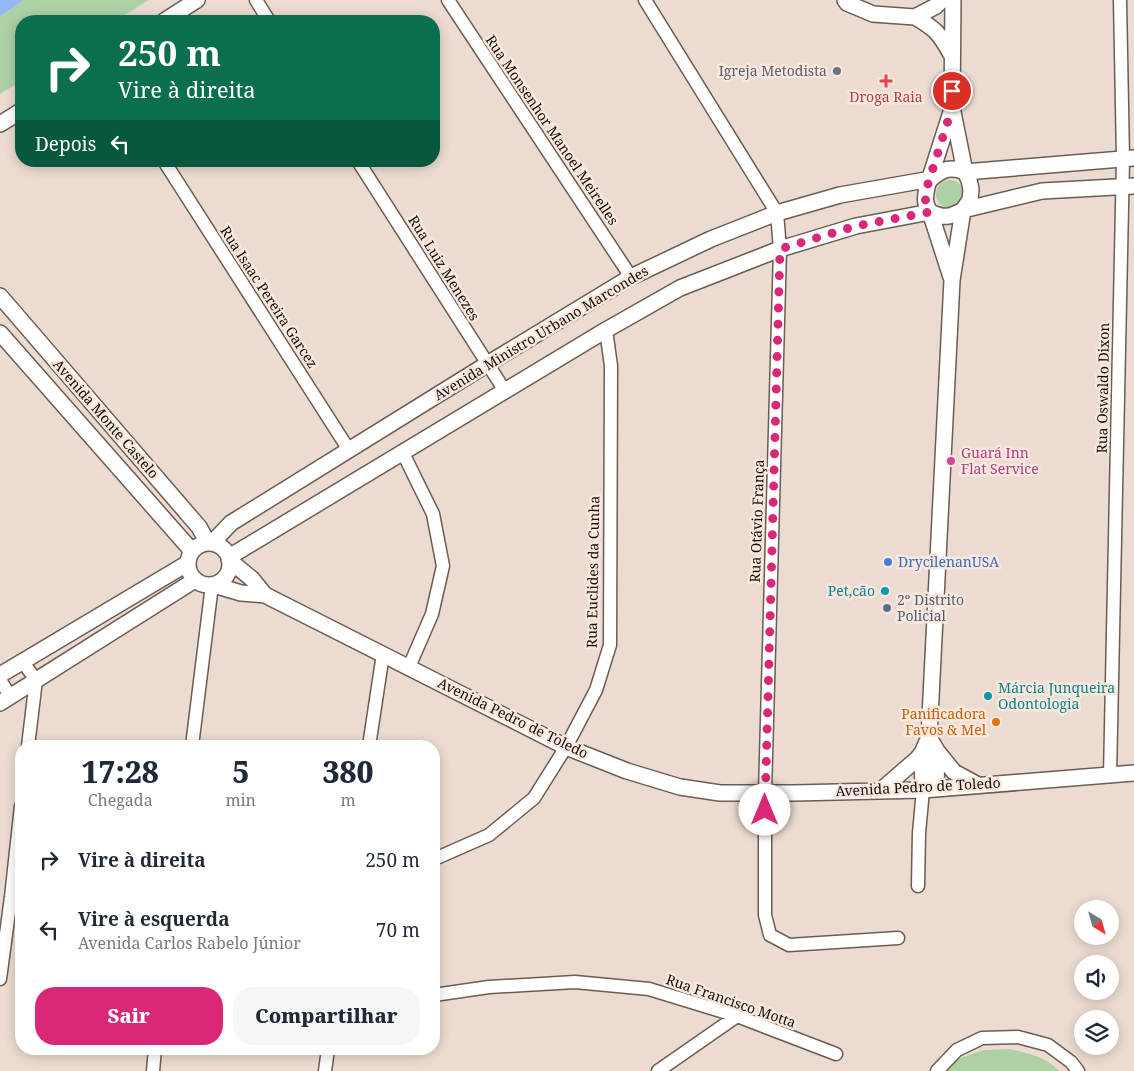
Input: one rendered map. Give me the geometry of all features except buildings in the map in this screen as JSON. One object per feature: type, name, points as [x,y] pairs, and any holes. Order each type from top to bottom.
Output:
[{"type":"street","points":[[173,15],[197,0]]},
{"type":"street","points":[[256,0],[265,15]]},
{"type":"street","name":"Rua Monsenhor Manoel Meirelles","points":[[448,0],[632,277]]},
{"type":"street","points":[[645,0],[776,213]]},
{"type":"street","points":[[845,0],[847,3],[872,14],[915,17],[932,26],[943,40],[952,57]]},
{"type":"street","points":[[915,17],[936,6],[942,0]]},
{"type":"street","points":[[918,886],[919,833],[929,789],[929,737],[952,280],[963,210],[970,200],[971,189],[965,172],[952,108],[953,0]]},
{"type":"street","name":"Rua Oswaldo Dixon","points":[[1110,776],[1128,187],[1120,0]]},
{"type":"street","points":[[952,108],[925,198],[926,206],[930,212],[952,280]]},
{"type":"street","points":[[0,124],[15,115]]},
{"type":"street","name":"Avenida Ministro Urbano Marcondes","points":[[210,543],[231,523],[488,364],[632,277],[711,239],[776,213],[840,195],[931,178],[937,173],[948,169],[957,168],[965,172],[1128,158]]},
{"type":"street","name":"Rua Isaac Pereira Garcez","points":[[168,167],[349,450]]},
{"type":"street","name":"Rua Luiz Menezes","points":[[362,167],[505,391]]},
{"type":"street","points":[[230,558],[606,330],[680,288],[780,249],[856,226],[930,212],[940,217],[952,216],[963,210],[1042,191],[1128,187]]},
{"type":"street","name":"Rua Otávio França","points":[[776,213],[780,249],[765,793],[765,915],[770,935],[790,945],[898,938]]},
{"type":"street","name":"Avenida Monte Castelo","points":[[0,296],[199,526],[210,543]]},
{"type":"street","name":"Rua Euclides da Cunha","points":[[440,857],[490,835],[534,798],[566,747],[596,690],[610,645],[611,366],[606,330]]},
{"type":"street","name":"Avenida Monte Castelo","points":[[0,333],[190,557]]},
{"type":"street","points":[[402,453],[433,514],[443,566],[432,614],[409,667]]},
{"type":"street","points":[[0,675],[190,557],[203,543],[223,547],[230,558],[265,595]]},
{"type":"street","points":[[190,557],[189,572],[195,580],[204,585],[213,585],[241,593],[265,595]]},
{"type":"street","points":[[213,585],[225,578],[230,569],[230,558]]},
{"type":"street","points":[[0,680],[5,700],[195,580]]},
{"type":"street","points":[[193,740],[213,585]]},
{"type":"street","name":"Avenida Pedro de Toledo","points":[[265,595],[566,747],[627,771],[680,787],[720,793],[880,791],[1134,773]]},
{"type":"street","points":[[369,740],[383,654]]},
{"type":"street","points":[[22,661],[36,680],[29,740]]},
{"type":"street","points":[[930,752],[954,772],[978,785]]},
{"type":"street","points":[[880,791],[917,759],[930,752]]},
{"type":"street","points":[[0,979],[6,901],[15,844]]},
{"type":"street","name":"Rua Francisco Motta","points":[[440,994],[490,987],[575,982],[649,989],[736,1016],[836,1054]]},
{"type":"street","points":[[658,1071],[736,1016]]},
{"type":"street","points":[[937,1071],[957,1050],[982,1038],[1018,1037],[1048,1044],[1071,1062],[1078,1071]]},
{"type":"street","points":[[152,1071],[154,1055]]},
{"type":"street","points":[[325,1071],[327,1055]]},
{"type":"green space","points":[[24,0],[149,0],[125,15],[15,15],[15,85],[0,94],[0,16]]},
{"type":"green space","points":[[950,180],[960,184],[964,194],[960,204],[950,208],[940,204],[936,194],[940,184]]},
{"type":"green space","points":[[1010,1049],[1042,1059],[1059,1071],[946,1071],[957,1059],[984,1050]]},
{"type":"water","points":[[0,0],[24,0],[0,16]]},
{"type":"place","name":"Igreja Metodista","points":[[837,71]]},
{"type":"place","name":"Droga Raia","points":[[886,81]]},
{"type":"place","name":"Guará Inn Flat Service","points":[[951,461]]},
{"type":"place","name":"DrycilenanUSA","points":[[888,562]]},
{"type":"place","name":"Pet,cão","points":[[885,591]]},
{"type":"place","name":"2º Distrito Policial","points":[[887,608]]},
{"type":"place","name":"Márcia Junqueira Odontologia","points":[[988,696]]},
{"type":"place","name":"Panificadora Favos & Mel","points":[[996,722]]},
{"type":"route","points":[[765,810],[780,249],[856,226],[930,212],[926,206],[925,198],[952,108],[952,91]]}]
